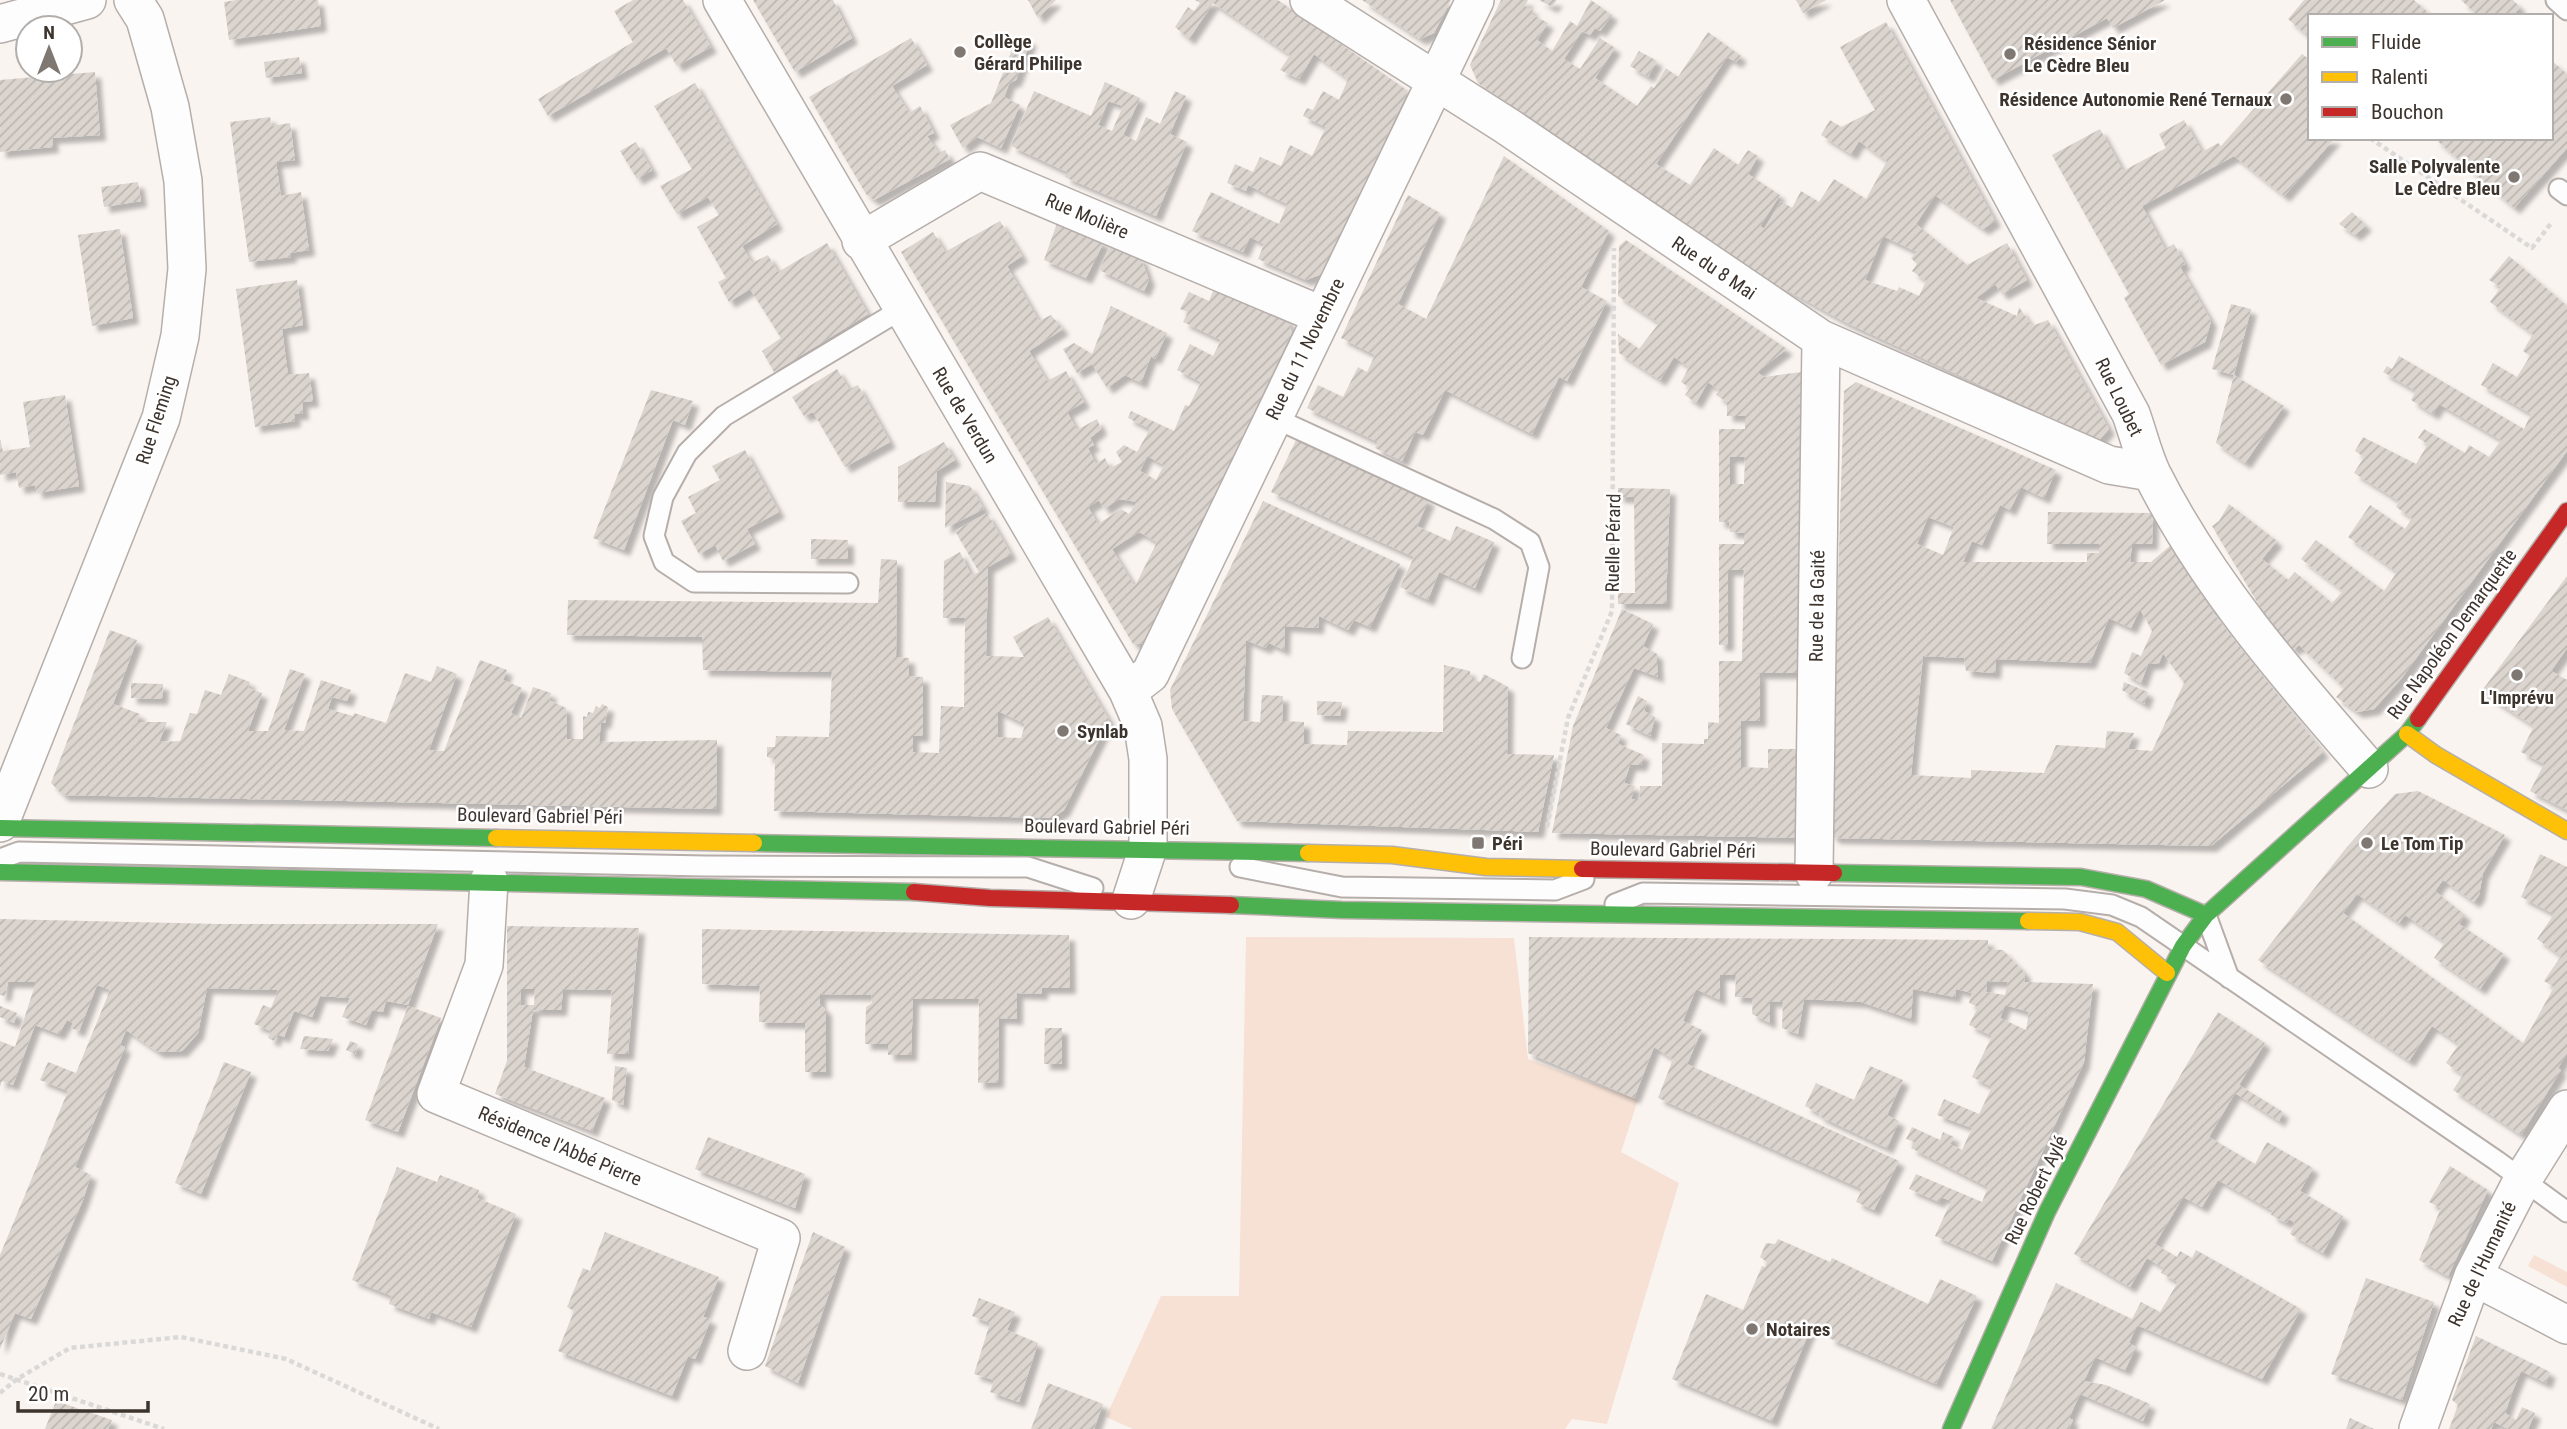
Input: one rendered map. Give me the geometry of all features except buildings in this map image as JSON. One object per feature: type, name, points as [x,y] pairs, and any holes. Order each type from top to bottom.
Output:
[{"type":"main road","name":"Rue Napoléon Demarquette","points":[[2182,946],[2206,915],[2407,734],[2567,511]]},
{"type":"main road","points":[[2407,734],[2436,755],[2567,831]]},
{"type":"main road","name":"Boulevard Gabriel Péri","points":[[0,825],[1148,848],[1392,855],[1486,867],[1537,869],[2081,877],[2127,882],[2169,895],[2206,915]]},
{"type":"main road","points":[[0,872],[891,890],[990,898],[1132,900],[1342,910],[2080,922],[2118,932],[2167,973]]},
{"type":"main road","name":"Rue Robert Aylé","points":[[1951,1429],[2047,1212],[2182,946]]},
{"type":"street","points":[[0,24],[87,0]]},
{"type":"street","name":"Rue Fleming","points":[[0,825],[161,418],[180,336],[187,269],[183,181],[170,107],[145,19],[133,0]]},
{"type":"street","name":"Rue de Verdun","points":[[722,0],[861,241],[1128,691],[1143,726],[1148,759],[1148,848],[1132,900]]},
{"type":"street","name":"Rue du 8 Mai","points":[[1309,0],[1821,339],[2109,465],[2151,472]]},
{"type":"street","name":"Rue du 11 Novembre","points":[[1128,691],[1150,674],[1475,0]]},
{"type":"street","name":"Rue Loubet","points":[[1906,0],[2131,414],[2151,472],[2207,567],[2247,626],[2368,769]]},
{"type":"street","name":"Rue Molière","points":[[861,241],[980,171],[1321,315]]},
{"type":"street","name":"Rue de la Gaité","points":[[1814,873],[1821,339]]},
{"type":"street","name":"Résidence l'Abbé Pierre","points":[[489,881],[484,965],[436,1094],[781,1238],[747,1350]]},
{"type":"street","name":"Rue de l'Humanité","points":[[2418,1429],[2473,1276],[2523,1179],[2567,1109]]},
{"type":"street","points":[[2473,1276],[2567,1325]]},
{"type":"lane","points":[[2556,0],[2567,10]]},
{"type":"lane","points":[[848,583],[694,582],[664,562],[654,536],[663,497],[687,453],[724,416],[902,310]]},
{"type":"lane","points":[[1272,417],[1494,519],[1530,542],[1539,567],[1522,658]]},
{"type":"lane","points":[[1148,848],[1342,887],[1555,890],[1608,869]]},
{"type":"lane","points":[[0,859],[19,852],[691,866],[1028,867],[1132,900]]},
{"type":"lane","points":[[1588,914],[1643,893],[2081,900],[2112,905],[2141,917],[2567,1212]]},
{"type":"lane","points":[[2206,915],[2229,978]]},
{"type":"path","points":[[2373,140],[2532,248],[2553,220]]},
{"type":"path","name":"Ruelle Pérard","points":[[1537,869],[1568,718],[1612,611],[1614,238],[1633,213]]},
{"type":"path","points":[[0,1393],[17,1379],[70,1348],[181,1337],[286,1359],[439,1429]]},
{"type":"path","points":[[0,1374],[164,1429]]},
{"type":"shaded area","points":[[1246,937],[1514,938],[1528,1059],[1638,1100],[1621,1152],[1679,1183],[1607,1424],[1572,1419],[1565,1429],[1133,1429],[1106,1417],[1161,1296],[1239,1296]]},
{"type":"shaded area","points":[[2534,1255],[2567,1272],[2567,1287],[2528,1266]]},
{"type":"traffic: fast","points":[[1951,1429],[2047,1212],[2183,946],[2206,915],[2407,734],[2418,719]]},
{"type":"traffic: fast","points":[[0,828],[496,838]]},
{"type":"traffic: fast","points":[[754,843],[1308,853]]},
{"type":"traffic: fast","points":[[0,872],[914,892]]},
{"type":"traffic: fast","points":[[1834,873],[2081,877],[2146,889],[2206,915]]},
{"type":"traffic: fast","points":[[1231,905],[1342,910],[2028,921]]},
{"type":"traffic: slow","points":[[2407,734],[2436,755],[2567,831]]},
{"type":"traffic: slow","points":[[496,838],[754,843]]},
{"type":"traffic: slow","points":[[1308,853],[1392,855],[1486,867],[1582,869]]},
{"type":"traffic: slow","points":[[2028,921],[2080,922],[2117,932],[2167,973]]},
{"type":"traffic: jam","points":[[2418,719],[2567,511]]},
{"type":"traffic: jam","points":[[1582,869],[1834,873]]},
{"type":"traffic: jam","points":[[914,892],[990,898],[1231,905]]},
{"type":"place","name":"Collège Gérard Philipe","points":[[960,52]]},
{"type":"place","name":"Résidence Sénior Le Cèdre Bleu","points":[[2010,54]]},
{"type":"place","name":"Résidence Autonomie René Ternaux","points":[[2286,99]]},
{"type":"place","name":"Salle Polyvalente Le Cèdre Bleu","points":[[2514,177]]},
{"type":"place","name":"L'Imprévu","points":[[2517,675]]},
{"type":"place","name":"Synlab","points":[[1063,731]]},
{"type":"place","name":"Péri","points":[[1478,843]]},
{"type":"place","name":"Le Tom Tip","points":[[2367,843]]},
{"type":"place","name":"Notaires","points":[[1752,1329]]}]
